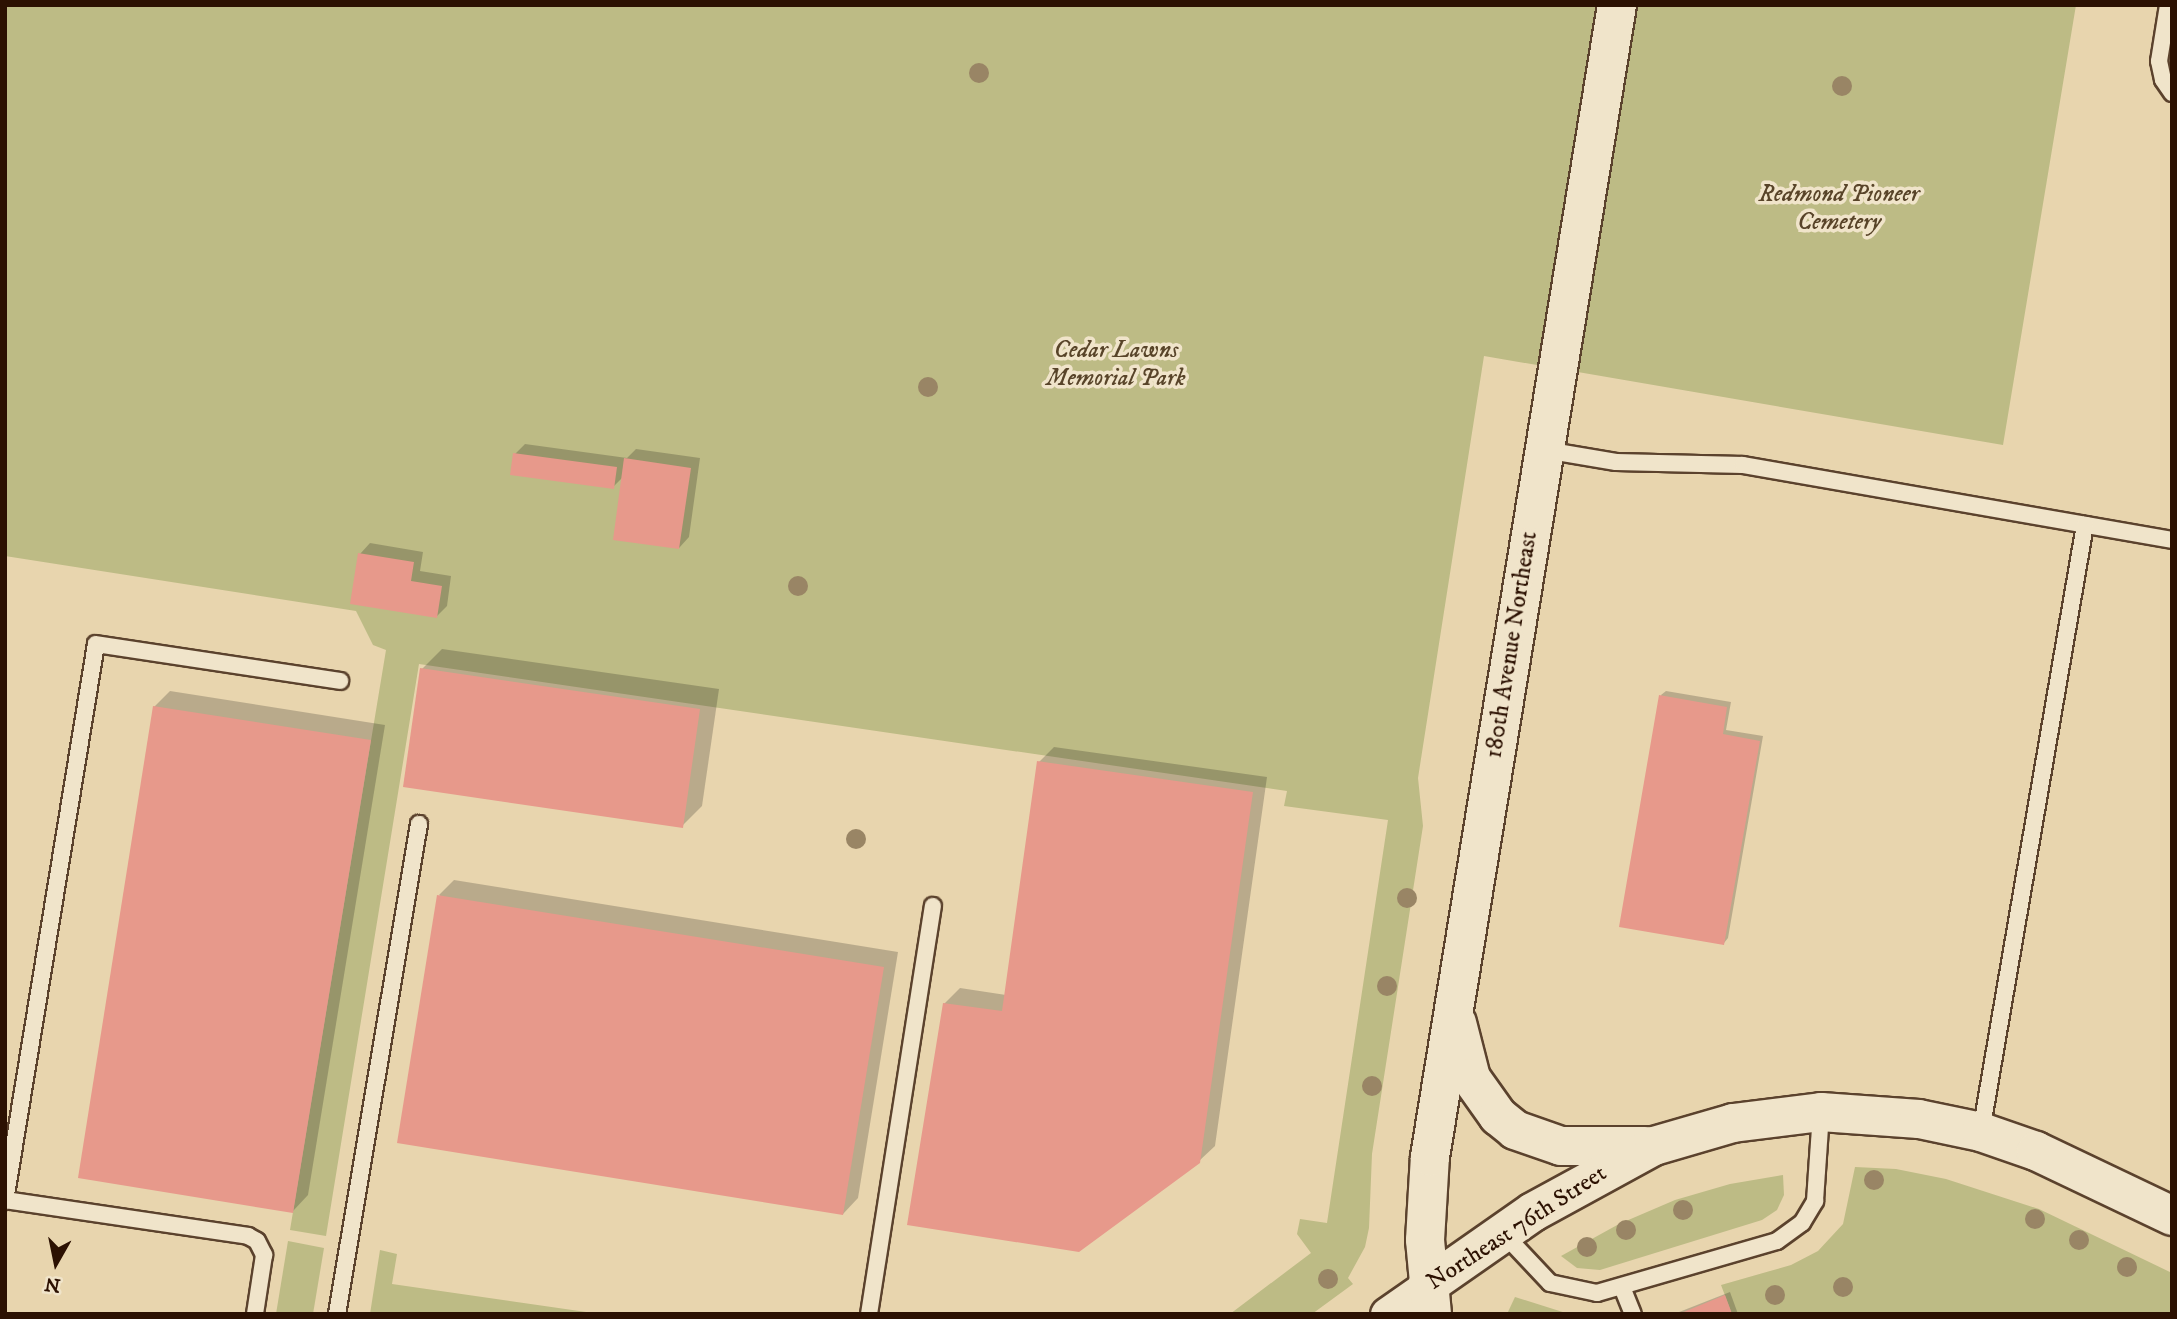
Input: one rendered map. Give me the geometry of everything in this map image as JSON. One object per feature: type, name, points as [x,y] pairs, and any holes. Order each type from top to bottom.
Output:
[{"type":"street","name":"180th Avenue Northeast","points":[[1429,1300],[1426,1195],[1543,450],[1617,5]]},
{"type":"street","points":[[1454,1007],[1471,1078],[1497,1116],[1515,1130],[1561,1146],[1654,1146]]},
{"type":"street","name":"Northeast 76th Street","points":[[1387,1314],[1429,1300],[1502,1232],[1654,1146],[1733,1123],[1821,1112],[1908,1117],[1981,1132],[2056,1160],[2172,1216]]},
{"type":"lane","points":[[2168,5],[2159,61],[2163,80],[2172,93]]},
{"type":"lane","points":[[1543,450],[1616,462],[1743,465],[2172,540]]},
{"type":"lane","points":[[1981,1132],[2085,525]]},
{"type":"lane","points":[[255,1314],[264,1255],[257,1241],[248,1236],[5,1200],[96,644],[340,681]]},
{"type":"lane","points":[[337,1314],[419,824]]},
{"type":"lane","points":[[869,1314],[933,906]]},
{"type":"lane","points":[[1502,1232],[1550,1283],[1597,1293],[1777,1241],[1802,1223],[1815,1201],[1821,1112]]},
{"type":"lane","points":[[1622,1287],[1633,1314]]},
{"type":"green space","name":"Cedar Lawns Memorial Park","points":[[5,5],[2076,5],[2003,445],[1484,356],[1418,778],[1423,826],[1372,1154],[1369,1228],[1365,1247],[1348,1278],[1353,1284],[1312,1314],[1230,1314],[1311,1253],[1297,1234],[1300,1219],[1327,1223],[1388,820],[1284,806],[1287,791],[419,664],[326,1236],[290,1230],[386,650],[373,645],[356,611],[5,556]]},
{"type":"green space","points":[[1855,1167],[1896,1169],[1946,1179],[2039,1209],[2172,1273],[2172,1314],[1732,1314],[1721,1285],[1791,1265],[1818,1251],[1843,1224]]},
{"type":"green space","points":[[1783,1175],[1784,1195],[1777,1210],[1762,1220],[1600,1270],[1577,1268],[1561,1256],[1619,1224],[1675,1200],[1730,1184]]},
{"type":"green space","points":[[288,1241],[324,1248],[313,1314],[276,1314]]},
{"type":"green space","points":[[380,1250],[397,1254],[392,1284],[600,1314],[370,1314]]},
{"type":"green space","points":[[1515,1297],[1569,1314],[1507,1314]]},
{"type":"building","points":[[513,453],[617,467],[614,489],[510,475]]},
{"type":"building","points":[[624,458],[691,468],[679,549],[613,540]]},
{"type":"building","points":[[358,553],[414,562],[411,581],[442,586],[437,618],[350,604]]},
{"type":"building","points":[[420,668],[700,709],[683,828],[403,787]]},
{"type":"building","points":[[1659,695],[1727,707],[1723,734],[1760,741],[1724,945],[1619,927]]},
{"type":"building","points":[[153,706],[371,740],[293,1213],[78,1178]]},
{"type":"building","points":[[1037,761],[1253,792],[1200,1163],[1079,1252],[907,1225],[943,1003],[1002,1011]]},
{"type":"building","points":[[437,895],[884,967],[843,1215],[397,1143]]},
{"type":"building","points":[[1725,1295],[1732,1314],[1679,1314]]},
{"type":"park label","name":"Redmond Pioneer Cemetery","points":[[1839,209]]}]
